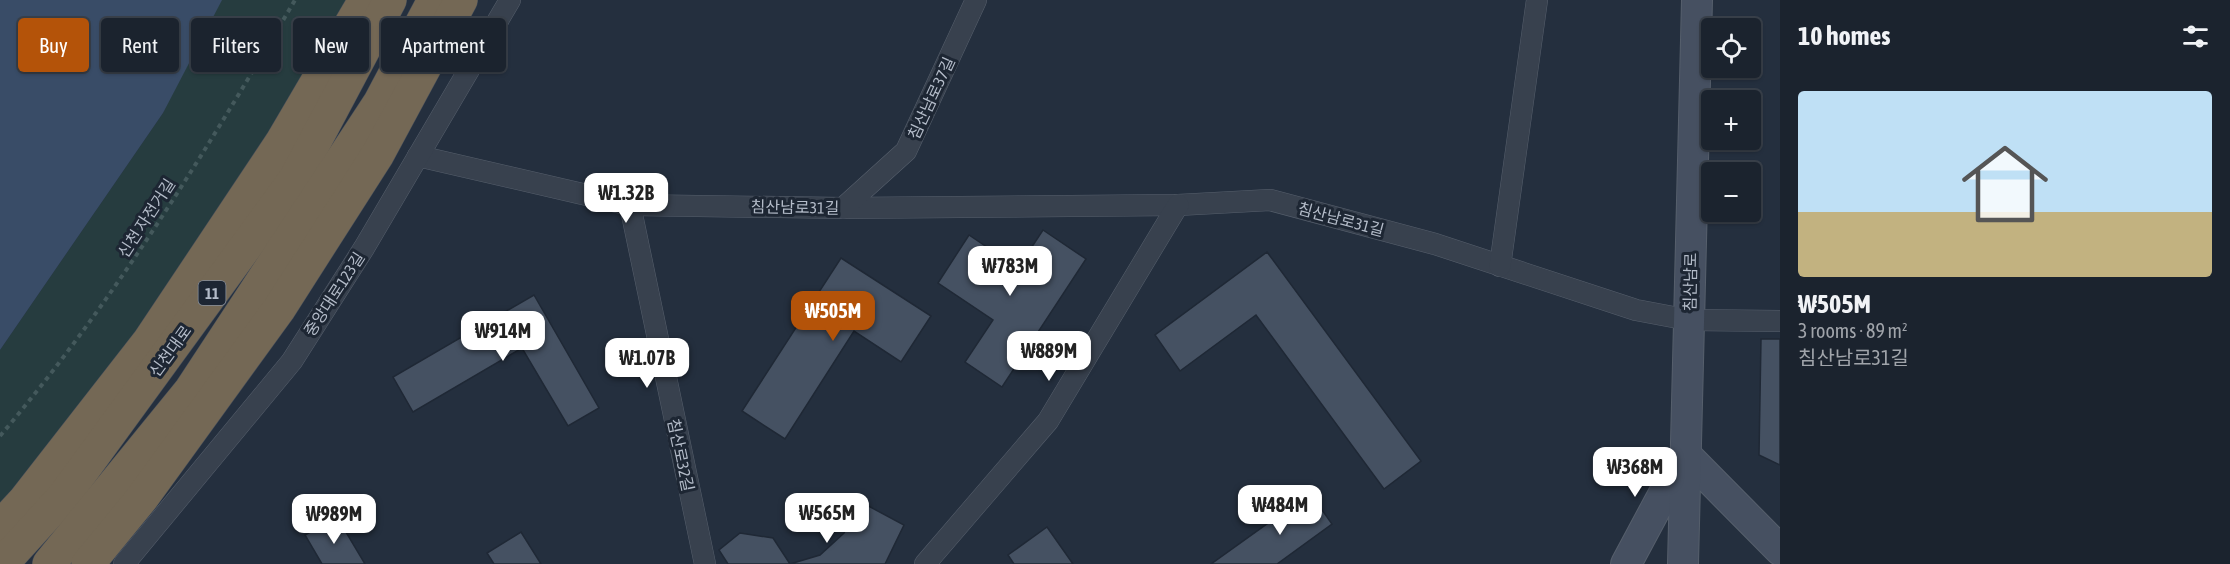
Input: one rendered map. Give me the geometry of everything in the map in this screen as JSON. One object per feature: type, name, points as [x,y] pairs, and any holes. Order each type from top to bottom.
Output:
[{"type":"highway","points":[[0,527],[25,500],[148,341],[281,142],[365,0]]},
{"type":"highway","name":"신천대로","points":[[2,564],[64,496],[295,179],[390,0]]},
{"type":"highway","name":"11","points":[[49,564],[190,391],[380,102],[434,0]]},
{"type":"highway","points":[[88,564],[142,498],[279,309],[378,154],[461,0]]},
{"type":"main road","name":"침산남로","points":[[1683,564],[1697,0]]},
{"type":"main road","points":[[1626,564],[1685,454],[1780,550]]},
{"type":"street","name":"중앙대로123길","points":[[124,564],[291,361],[364,248],[510,0]]},
{"type":"street","name":"침산남로37길","points":[[843,208],[906,151],[976,0]]},
{"type":"street","points":[[1500,266],[1537,0]]},
{"type":"street","name":"침산남로31길","points":[[418,156],[630,206],[843,208],[1178,205],[1270,200],[1435,244],[1636,310],[1689,320],[1780,321]]},
{"type":"street","points":[[925,564],[1048,421],[1178,205]]},
{"type":"street","name":"침산로32길","points":[[630,206],[705,564]]},
{"type":"path","name":"신천 자전거길","points":[[0,436],[44,385],[140,251],[226,117],[295,0]]},
{"type":"green space","points":[[213,0],[349,0],[340,18],[293,18],[293,72],[315,72],[281,143],[138,334],[0,511],[0,350],[163,113],[191,50],[191,72],[281,72],[281,18],[205,18]]},
{"type":"water","points":[[0,0],[222,0],[213,18],[191,18],[191,59],[163,113],[0,350]]},
{"type":"building","points":[[1043,230],[1086,259],[1002,387],[965,362],[993,320],[938,283],[969,235],[1018,268]]},
{"type":"building","points":[[1267,252],[1421,461],[1384,489],[1256,315],[1180,371],[1155,335]]},
{"type":"building","points":[[841,258],[931,316],[901,362],[854,331],[785,439],[742,411]]},
{"type":"building","points":[[534,295],[599,408],[568,426],[522,348],[413,412],[393,377]]},
{"type":"building","points":[[1761,339],[1780,339],[1780,465],[1759,455]]},
{"type":"building","points":[[1310,493],[1332,524],[1277,564],[1211,564]]},
{"type":"building","points":[[859,501],[904,525],[885,564],[790,564],[820,555],[844,533]]},
{"type":"building","points":[[337,517],[365,564],[322,564],[305,535]]},
{"type":"building","points":[[1047,527],[1073,564],[1014,564],[1008,555]]},
{"type":"building","points":[[521,532],[541,564],[494,564],[487,553]]},
{"type":"building","points":[[740,533],[773,538],[790,564],[728,564],[719,550]]}]
